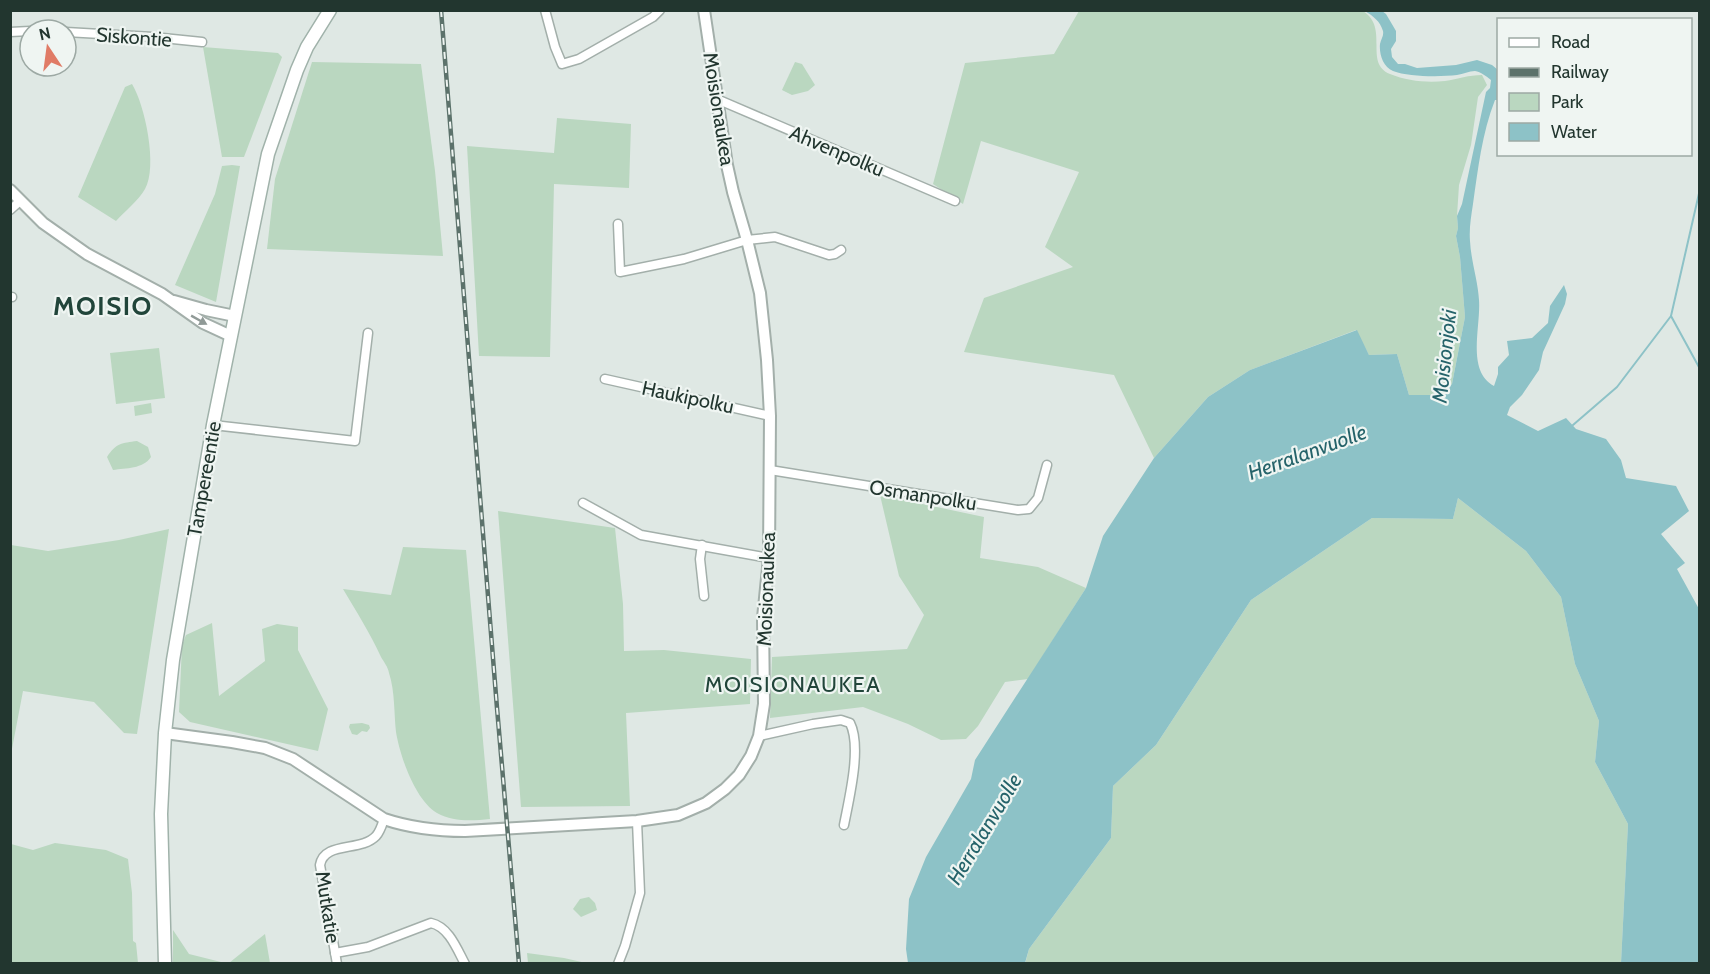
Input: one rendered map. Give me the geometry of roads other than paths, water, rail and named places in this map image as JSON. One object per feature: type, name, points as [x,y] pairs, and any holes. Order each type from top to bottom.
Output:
[{"type":"main road","name":"Tampereentie","points":[[165,963],[161,814],[165,734],[173,660],[213,425],[268,154],[297,70],[307,47],[330,10]]},
{"type":"street","points":[[546,10],[555,47],[562,64],[579,59],[653,17],[660,10]]},
{"type":"street","name":"Moisionaukea","points":[[165,734],[265,748],[293,759],[384,819],[415,828],[439,831],[637,822],[678,815],[706,802],[725,789],[739,775],[751,756],[759,736],[764,704],[763,618],[769,558],[770,416],[760,293],[727,165],[704,10]]},
{"type":"street","name":"Siskontie","points":[[78,34],[202,42]]},
{"type":"street","name":"Ahvenpolku","points":[[719,100],[956,201]]},
{"type":"street","points":[[10,190],[43,222],[87,254],[231,336]]},
{"type":"street","points":[[10,210],[20,201]]},
{"type":"street","points":[[618,224],[620,272],[684,259],[747,240],[776,237],[828,255],[836,254],[841,250]]},
{"type":"street","points":[[171,300],[235,316]]},
{"type":"street","points":[[213,425],[356,441],[368,333]]},
{"type":"street","name":"Haukipolku","points":[[605,379],[770,416]]},
{"type":"street","name":"Osmanpolku","points":[[770,470],[1018,510],[1029,509],[1038,498],[1047,465]]},
{"type":"street","points":[[583,503],[641,536],[769,558]]},
{"type":"street","points":[[702,545],[700,559],[704,596]]},
{"type":"street","points":[[759,736],[813,724],[841,720],[850,723],[855,744],[844,825]]},
{"type":"street","name":"Mutkatie","points":[[337,963],[320,865],[321,858],[326,853],[368,842],[376,835],[384,819]]},
{"type":"street","points":[[618,963],[640,893],[637,822]]},
{"type":"street","points":[[335,953],[368,947],[431,923],[445,930],[465,963]]},
{"type":"water","name":"Herralanvuolle","points":[[1365,11],[1382,11],[1386,14],[1396,31],[1396,41],[1391,49],[1392,57],[1398,64],[1417,68],[1456,65],[1477,60],[1497,69],[1497,100],[1495,100],[1484,138],[1470,232],[1479,300],[1477,359],[1485,379],[1494,386],[1498,367],[1509,355],[1507,341],[1532,338],[1548,323],[1550,306],[1564,285],[1567,294],[1565,304],[1543,352],[1539,370],[1522,395],[1510,407],[1507,415],[1538,431],[1566,418],[1576,429],[1606,439],[1621,460],[1626,478],[1676,486],[1689,511],[1661,534],[1685,563],[1677,569],[1699,609],[1699,963],[1621,963],[1628,824],[1595,762],[1599,721],[1575,664],[1561,597],[1526,551],[1458,498],[1453,519],[1372,518],[1251,600],[1156,745],[1113,786],[1111,838],[1029,949],[1025,963],[908,963],[906,949],[909,899],[926,857],[971,779],[975,760],[1086,588],[1103,536],[1154,458],[1208,397],[1250,370],[1357,330],[1369,355],[1397,354],[1409,395],[1441,395],[1452,384],[1465,317],[1456,236],[1457,216],[1462,204],[1486,92],[1490,88],[1491,80],[1475,71],[1457,75],[1425,76],[1393,71],[1382,60],[1380,44],[1383,33],[1376,19]]},
{"type":"waterway","points":[[1573,425],[1617,387],[1671,316],[1700,189]]},
{"type":"waterway","points":[[1671,316],[1700,369]]},
{"type":"railway","points":[[441,10],[519,964]]},
{"type":"district","name":"MOISIO","points":[[103,306]]},
{"type":"district","name":"MOISIONAUKEA","points":[[793,684]]},
{"type":"water label","name":"Moisionjoki","points":[[1444,356]]}]
